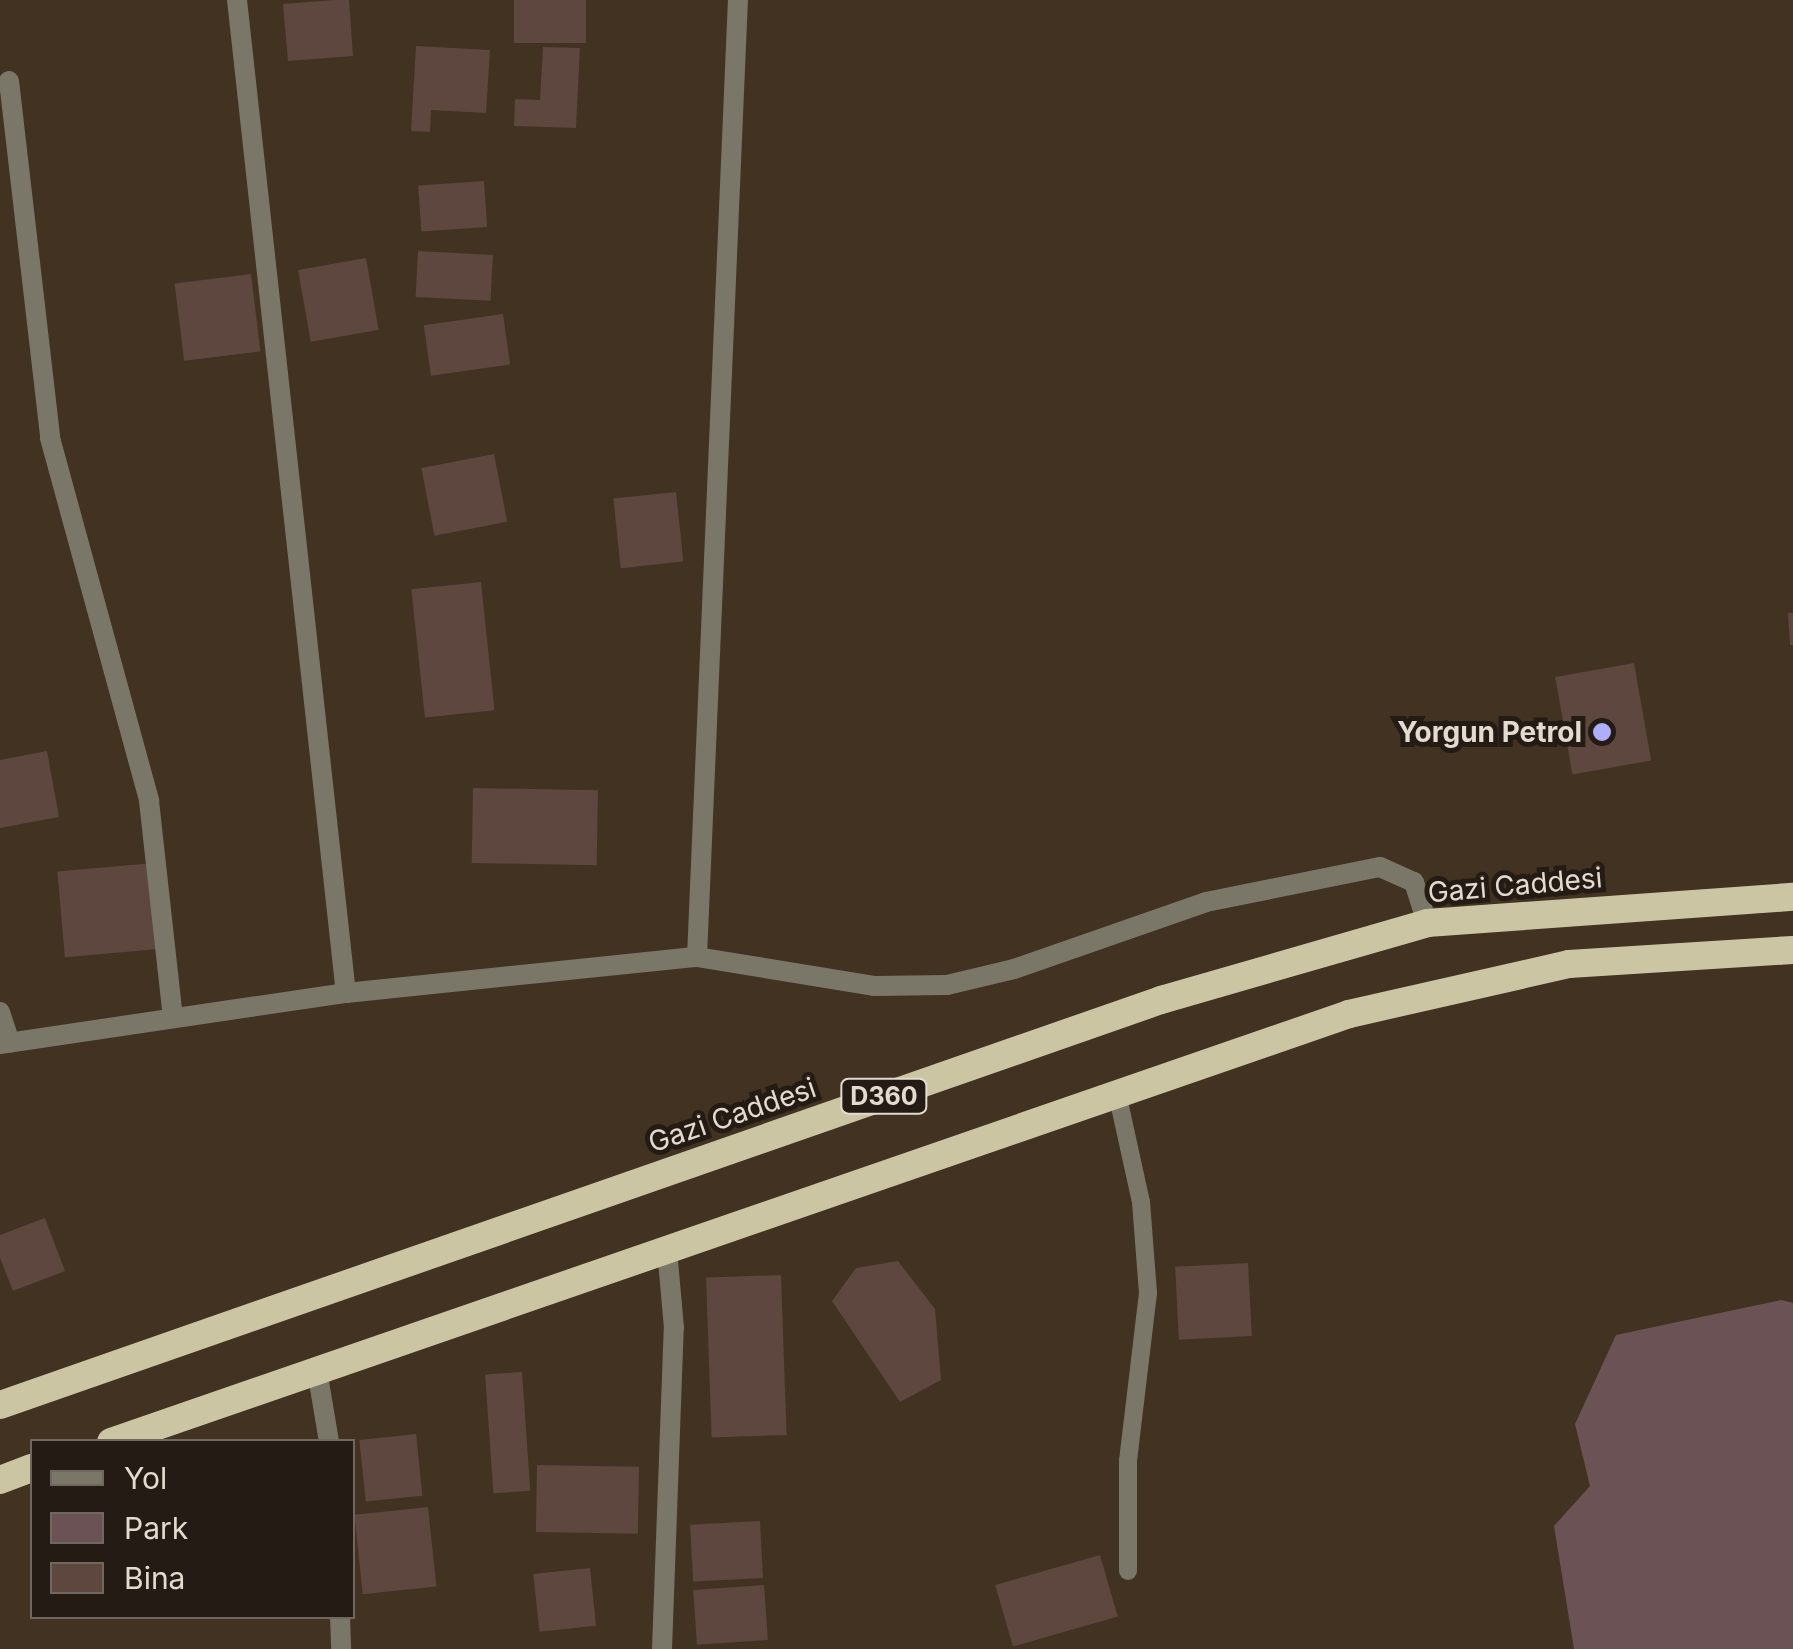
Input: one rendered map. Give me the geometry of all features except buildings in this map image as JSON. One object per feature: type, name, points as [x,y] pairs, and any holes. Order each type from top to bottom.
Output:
[{"type":"highway","name":"Gazi Caddesi","points":[[0,1405],[1161,1000],[1426,923],[1793,897]]},
{"type":"highway","name":"D360","points":[[119,1439],[1349,1014],[1569,964],[1793,950]]},
{"type":"highway","points":[[0,1480],[30,1469]]},
{"type":"street","points":[[238,0],[346,993]]},
{"type":"street","points":[[697,956],[738,0]]},
{"type":"street","points":[[9,81],[50,438],[149,801],[172,1018]]},
{"type":"street","points":[[0,1012],[5,1043],[346,993],[697,956],[874,986],[947,985],[1014,970],[1206,902],[1380,867],[1414,882],[1426,923]]},
{"type":"street","points":[[662,1649],[674,1356],[666,1250]]},
{"type":"street","points":[[318,1370],[329,1439]]},
{"type":"street","points":[[340,1619],[342,1649]]},
{"type":"lane","points":[[1117,1094],[1141,1202],[1148,1293],[1128,1461],[1128,1571]]},
{"type":"green space","points":[[1781,1300],[1793,1303],[1793,1649],[1574,1649],[1554,1526],[1590,1486],[1575,1424],[1616,1335]]},
{"type":"place","name":"Yorgun Petrol","points":[[1602,732]]}]
